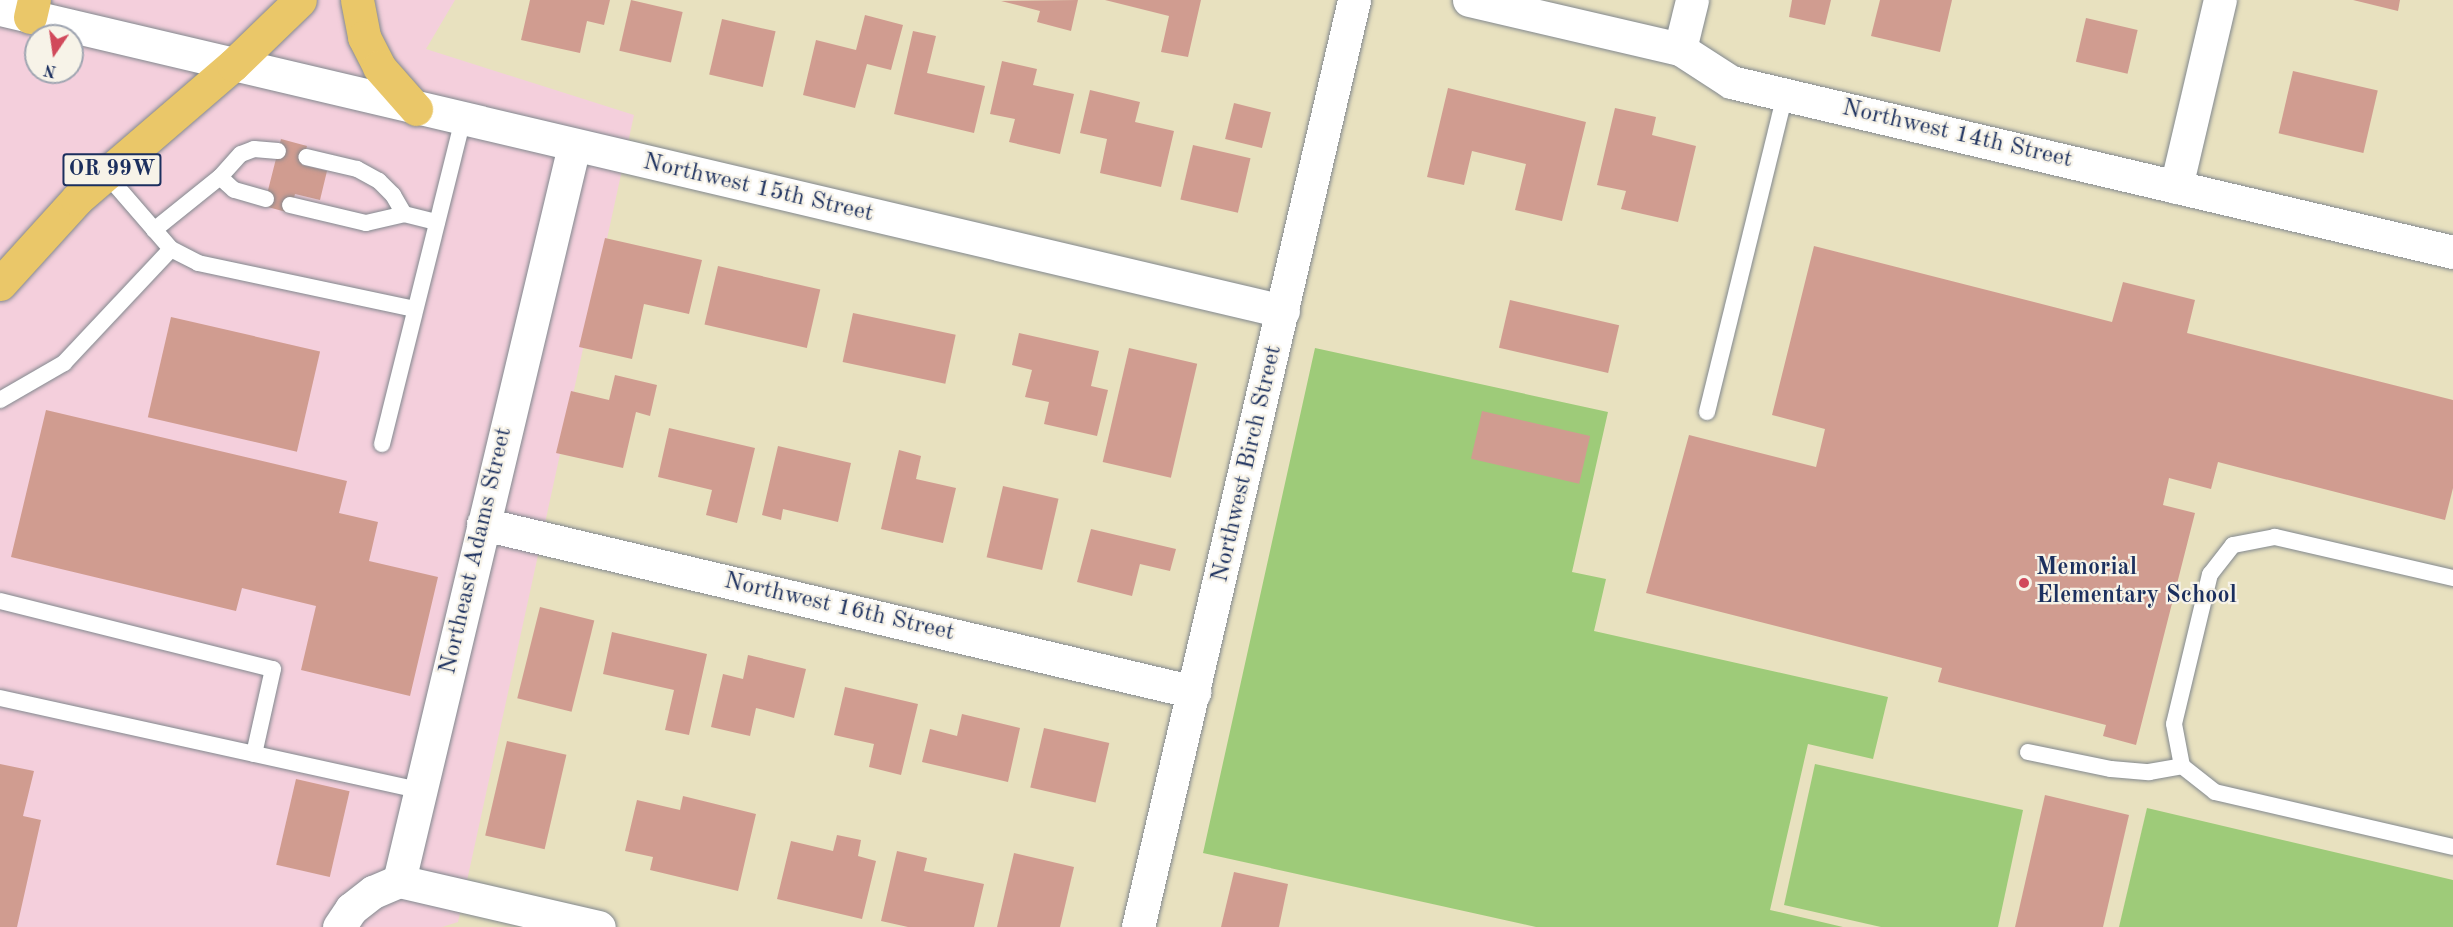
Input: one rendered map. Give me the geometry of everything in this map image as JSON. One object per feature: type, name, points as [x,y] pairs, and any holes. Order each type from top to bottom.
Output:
[{"type":"highway","name":"OR 99W","points":[[0,284],[33,244],[106,174],[233,65],[300,0]]},
{"type":"highway","points":[[357,0],[364,38],[379,67],[416,109]]},
{"type":"street","name":"Northwest Birch Street","points":[[1138,927],[1284,311],[1354,0]]},
{"type":"street","name":"Northwest 14th Street","points":[[1469,0],[1680,49],[1731,82],[2453,252]]},
{"type":"street","points":[[1680,49],[1692,0]]},
{"type":"street","points":[[2176,187],[2220,0]]},
{"type":"street","name":"Northwest 15th Street","points":[[21,9],[233,65],[416,109],[1284,311]]},
{"type":"street","name":"Northeast Adams Street","points":[[399,881],[573,146]]},
{"type":"street","name":"Northwest 16th Street","points":[[483,524],[1194,692]]},
{"type":"street","points":[[339,927],[351,909],[373,892],[399,881],[599,927]]},
{"type":"lane","points":[[1707,412],[1785,95]]},
{"type":"lane","points":[[382,444],[463,120]]},
{"type":"lane","points":[[154,230],[220,177],[241,154],[254,148],[278,151]]},
{"type":"lane","points":[[306,158],[357,169],[379,181],[393,195],[404,214]]},
{"type":"lane","points":[[106,174],[171,249],[198,263],[416,309]]},
{"type":"lane","points":[[220,177],[234,190],[266,199]]},
{"type":"lane","points":[[290,205],[366,224],[404,214],[437,222]]},
{"type":"lane","points":[[0,400],[64,363],[171,249]]},
{"type":"lane","points":[[2453,578],[2275,537],[2233,545],[2210,574],[2174,724],[2182,765],[2215,792],[2453,847]]},
{"type":"lane","points":[[0,601],[273,669],[254,754]]},
{"type":"lane","points":[[0,698],[420,790]]},
{"type":"lane","points":[[2028,752],[2110,769],[2149,772],[2182,765]]},
{"type":"shaded area","points":[[0,0],[455,0],[426,49],[634,115],[458,922],[442,927],[0,927]]},
{"type":"green space","points":[[1315,348],[1608,412],[1572,572],[1606,579],[1594,631],[1888,697],[1873,759],[1808,744],[1770,910],[1843,927],[1536,927],[1203,853]]},
{"type":"green space","points":[[1815,764],[2023,810],[1998,927],[1881,927],[1784,905]]},
{"type":"green space","points":[[2147,808],[2453,880],[2453,927],[2119,927]]},
{"type":"building","points":[[530,0],[610,0],[604,25],[587,21],[580,53],[521,40]]},
{"type":"building","points":[[631,0],[683,12],[671,63],[619,51]]},
{"type":"building","points":[[1078,0],[1071,31],[1037,22],[1040,11],[1001,1]]},
{"type":"building","points":[[1105,0],[1201,0],[1188,57],[1161,52],[1169,16]]},
{"type":"building","points":[[1792,0],[1831,0],[1825,25],[1789,17]]},
{"type":"building","points":[[1880,0],[1952,0],[1940,52],[1871,36]]},
{"type":"building","points":[[2353,0],[2400,0],[2398,11]]},
{"type":"building","points":[[865,15],[903,25],[891,70],[867,64],[855,108],[803,95],[816,40],[856,50]]},
{"type":"building","points":[[2086,18],[2138,30],[2128,74],[2076,62]]},
{"type":"building","points":[[722,19],[776,31],[763,87],[709,75]]},
{"type":"building","points":[[913,31],[936,36],[927,73],[985,86],[974,133],[894,114]]},
{"type":"building","points":[[1002,61],[1037,69],[1033,85],[1074,94],[1060,154],[1009,142],[1015,119],[990,114]]},
{"type":"building","points":[[2293,71],[2378,91],[2363,153],[2279,133]]},
{"type":"building","points":[[1448,88],[1586,122],[1562,221],[1515,210],[1526,164],[1472,151],[1464,185],[1427,177]]},
{"type":"building","points":[[1090,90],[1140,102],[1135,122],[1174,131],[1161,187],[1100,173],[1107,139],[1080,133]]},
{"type":"building","points":[[1234,103],[1271,112],[1262,148],[1225,139]]},
{"type":"building","points":[[1615,108],[1656,117],[1652,135],[1696,146],[1678,222],[1621,209],[1626,191],[1597,185]]},
{"type":"building","points":[[281,139],[307,146],[302,165],[327,171],[320,200],[295,194],[290,213],[264,206]]},
{"type":"building","points":[[1193,145],[1250,158],[1238,213],[1180,200]]},
{"type":"building","points":[[605,238],[702,260],[689,314],[644,304],[632,359],[579,347]]},
{"type":"building","points":[[1814,246],[2112,322],[2123,282],[2195,300],[2187,333],[2453,400],[2453,488],[2445,520],[2218,462],[2211,489],[2169,478],[2163,505],[2195,513],[2136,745],[2103,736],[2106,725],[1938,682],[1942,668],[1646,593],[1689,435],[1816,467],[1825,429],[1772,415]]},
{"type":"building","points":[[718,266],[820,290],[807,348],[705,324]]},
{"type":"building","points":[[1510,300],[1619,325],[1608,373],[1499,348]]},
{"type":"building","points":[[853,313],[956,335],[945,384],[843,362]]},
{"type":"building","points":[[171,317],[320,351],[297,452],[148,417]]},
{"type":"building","points":[[1019,333],[1099,351],[1091,386],[1108,390],[1097,436],[1044,424],[1049,402],[1025,397],[1032,370],[1012,365]]},
{"type":"building","points":[[1129,348],[1197,364],[1171,478],[1103,462]]},
{"type":"building","points":[[615,375],[657,385],[650,416],[636,412],[623,468],[556,453],[571,391],[609,400]]},
{"type":"building","points":[[46,410],[347,481],[339,513],[378,522],[369,561],[438,577],[410,696],[301,670],[316,606],[242,588],[236,611],[11,557]]},
{"type":"building","points":[[1482,411],[1590,436],[1579,484],[1471,459]]},
{"type":"building","points":[[669,428],[755,448],[737,523],[706,515],[712,490],[658,477]]},
{"type":"building","points":[[778,446],[851,463],[838,522],[783,509],[781,520],[762,515]]},
{"type":"building","points":[[899,450],[921,456],[916,479],[956,488],[943,543],[881,529]]},
{"type":"building","points":[[1003,486],[1059,499],[1042,570],[987,557]]},
{"type":"building","points":[[1091,529],[1176,549],[1170,571],[1140,564],[1132,596],[1077,582]]},
{"type":"building","points":[[540,607],[594,621],[572,712],[517,698]]},
{"type":"building","points":[[612,632],[707,654],[689,735],[665,730],[674,690],[603,674]]},
{"type":"building","points":[[748,655],[806,669],[794,718],[756,708],[750,736],[711,727],[723,674],[743,679]]},
{"type":"building","points":[[845,687],[918,704],[901,775],[869,767],[874,744],[834,735]]},
{"type":"building","points":[[962,714],[1020,728],[1008,782],[922,762],[930,729],[957,736]]},
{"type":"building","points":[[1044,728],[1109,743],[1096,803],[1030,787]]},
{"type":"building","points":[[507,741],[566,755],[545,849],[485,836]]},
{"type":"building","points":[[0,764],[34,771],[23,816],[41,820],[17,927],[0,927]]},
{"type":"building","points":[[296,779],[350,791],[330,877],[276,865]]},
{"type":"building","points":[[2045,795],[2129,815],[2103,927],[2015,927]]},
{"type":"building","points":[[683,796],[756,814],[738,891],[650,870],[653,857],[625,851],[637,800],[680,810]]},
{"type":"building","points":[[837,835],[861,840],[858,856],[876,861],[862,919],[777,899],[791,841],[833,851]]},
{"type":"building","points":[[897,851],[927,858],[924,871],[984,884],[974,927],[908,927],[881,921]]},
{"type":"building","points":[[1014,853],[1074,867],[1060,927],[997,927]]},
{"type":"building","points":[[1234,872],[1288,884],[1279,927],[1221,927]]},
{"type":"place","name":"Memorial Elementary School","points":[[2024,583]]}]
